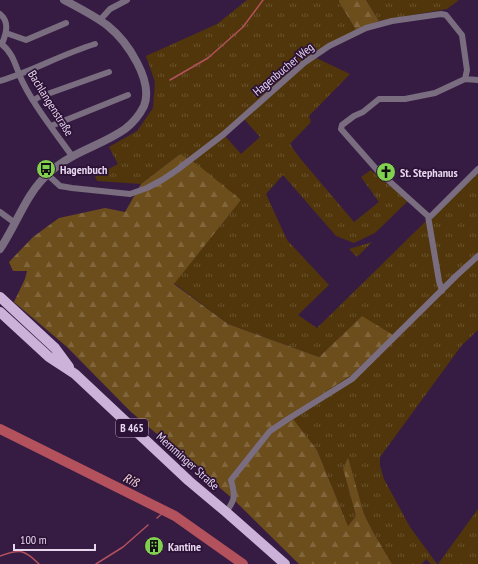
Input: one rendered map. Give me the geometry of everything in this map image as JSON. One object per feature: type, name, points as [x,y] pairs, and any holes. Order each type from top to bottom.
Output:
[{"type":"main road","name":"Memminger Straße","points":[[0,297],[55,348],[76,374],[189,481],[285,564]]},
{"type":"main road","name":"Memminger Straße","points":[[0,312],[49,356],[76,374]]},
{"type":"street","points":[[0,249],[30,194],[47,174],[72,156],[126,128],[138,116],[144,105],[146,96],[142,72],[136,60],[118,35],[100,20],[64,0]]},
{"type":"street","points":[[100,20],[110,9],[127,0]]},
{"type":"street","points":[[0,14],[3,16],[6,23],[6,33],[1,44]]},
{"type":"street","name":"Hagenbucher Weg","points":[[47,174],[60,186],[72,188],[130,194],[146,188],[177,170],[224,134],[304,63],[330,46],[366,28],[392,21],[441,14],[446,15],[462,35],[467,70],[465,79]]},
{"type":"street","points":[[6,33],[26,40],[66,23]]},
{"type":"street","name":"Bachlangenstraße","points":[[1,44],[11,54],[20,75],[34,100],[72,156]]},
{"type":"street","points":[[0,81],[20,75],[74,50],[95,44]]},
{"type":"street","points":[[34,100],[46,94],[109,72]]},
{"type":"street","points":[[442,291],[428,216],[378,171],[342,131],[341,127],[354,116],[363,112],[379,100],[405,99],[435,93],[465,79],[475,80],[478,86]]},
{"type":"street","points":[[51,126],[128,95]]},
{"type":"street","points":[[428,216],[431,216],[478,169]]},
{"type":"street","points":[[0,212],[15,223]]},
{"type":"street","points":[[226,512],[234,501],[235,494],[231,480],[270,431],[352,378],[478,256]]},
{"type":"green space","points":[[247,0],[339,0],[356,30],[312,56],[350,74],[309,116],[311,122],[290,144],[299,157],[354,222],[379,202],[361,177],[371,170],[408,201],[375,233],[354,243],[336,236],[283,175],[266,194],[287,240],[329,285],[298,315],[317,328],[478,170],[478,330],[462,345],[380,457],[380,466],[384,479],[410,527],[437,564],[431,564],[426,559],[422,564],[392,564],[364,514],[348,457],[343,469],[356,516],[348,526],[317,450],[289,415],[362,316],[319,357],[228,324],[174,283],[241,200],[180,154],[141,184],[97,181],[95,176],[118,164],[109,147],[137,131],[153,108],[155,82],[146,56],[217,24]],"holes":[[[244,119],[260,137],[241,154],[225,136]]]},
{"type":"green space","points":[[339,0],[366,0],[379,21],[356,30]]},
{"type":"green space","points":[[366,0],[459,0],[447,9],[379,21]]},
{"type":"green space","points":[[180,154],[198,165],[241,200],[174,284],[228,324],[319,357],[362,316],[393,335],[351,375],[290,415],[317,450],[348,526],[356,516],[343,469],[348,457],[364,514],[392,564],[299,564],[233,499],[130,411],[67,347],[14,302],[25,279],[27,271],[13,271],[9,262],[33,237],[59,218],[105,208],[125,212],[141,184]]},
{"type":"green space","points":[[372,242],[357,257],[349,249]]},
{"type":"green space","points":[[478,509],[478,564],[438,564]]},
{"type":"waterway","points":[[170,80],[208,58],[243,27],[263,0]]},
{"type":"waterway","name":"Riß","points":[[0,429],[175,516],[243,564]]},
{"type":"waterway","points":[[157,518],[165,511]]},
{"type":"waterway","points":[[96,564],[123,547],[148,525]]},
{"type":"waterway","points":[[0,556],[12,552],[21,552],[29,555],[39,564]]},
{"type":"place","name":"Hagenbuch","points":[[46,169]]},
{"type":"place","name":"St. Stephanus","points":[[386,172]]},
{"type":"place","name":"Kantine","points":[[154,546]]}]
